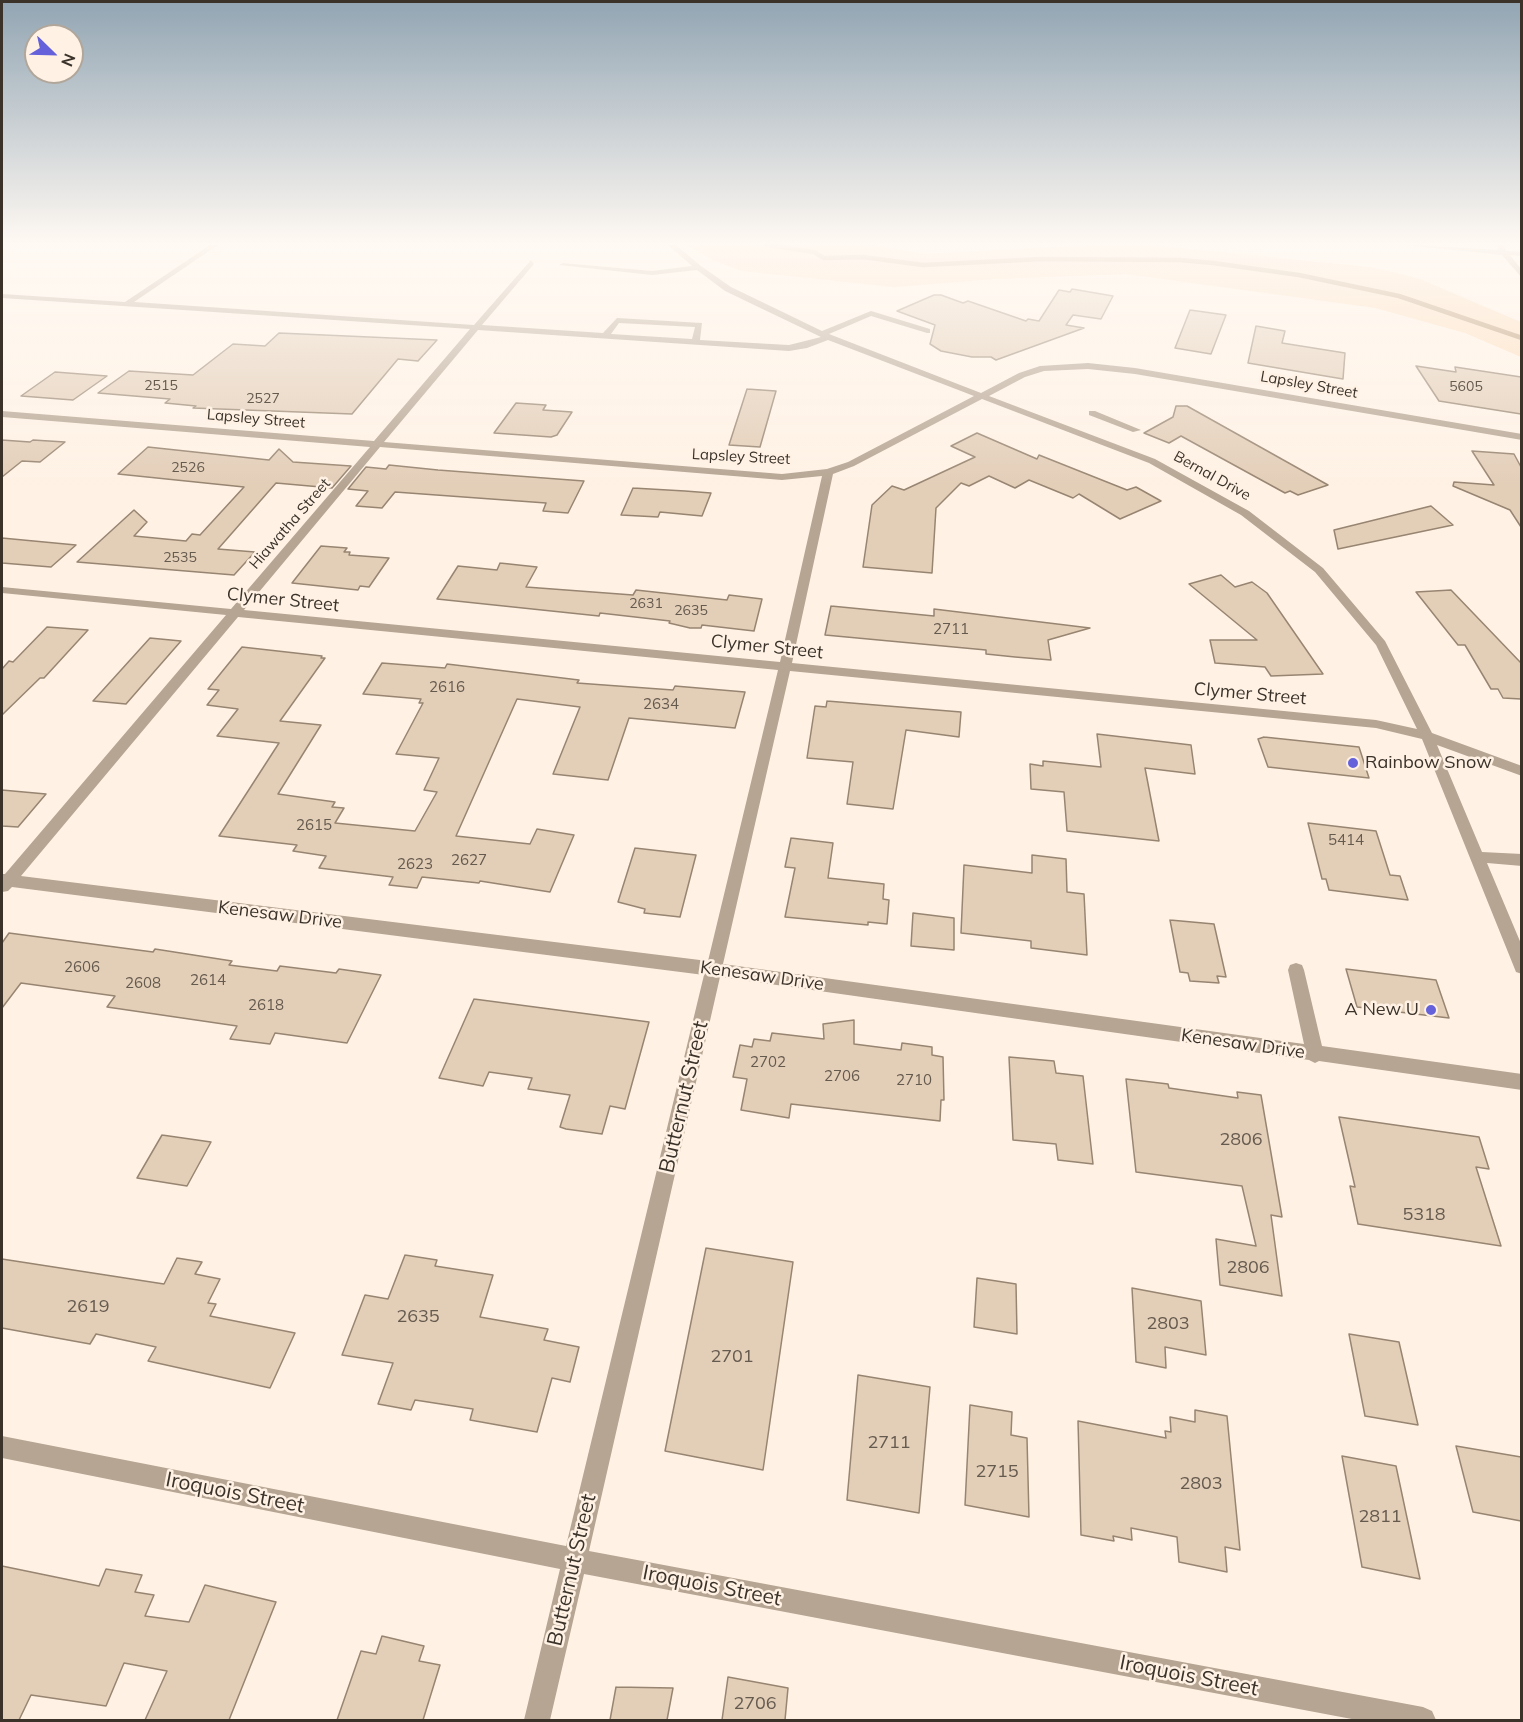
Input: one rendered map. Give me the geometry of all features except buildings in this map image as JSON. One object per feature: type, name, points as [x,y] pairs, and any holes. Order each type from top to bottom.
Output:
[{"type":"street","points":[[451,325],[789,348],[804,346],[845,325]]},
{"type":"street","points":[[606,335],[613,325]]},
{"type":"street","points":[[696,341],[699,325]]},
{"type":"street","name":"Bernal Drive","points":[[804,325],[983,395],[1110,432],[1152,461],[1245,513],[1319,570],[1381,644],[1427,736],[1477,856],[1514,932],[1521,967]]},
{"type":"street","points":[[909,325],[927,331]]},
{"type":"street","name":"Hiawatha Street","points":[[4,884],[477,327]]},
{"type":"street","name":"Lapsley Street","points":[[2,414],[782,477],[828,472],[851,464],[1022,375],[1043,368],[1088,366],[1135,371],[1521,437]]},
{"type":"street","points":[[1092,413],[1110,432],[1136,430]]},
{"type":"street","name":"Butternut Street","points":[[537,1720],[785,667],[828,472]]},
{"type":"street","name":"Clymer Street","points":[[2,590],[1376,724],[1427,736],[1521,771]]},
{"type":"street","points":[[1477,856],[1521,860]]},
{"type":"street","name":"Kenesaw Drive","points":[[4,884],[714,969],[1521,1082]]},
{"type":"street","points":[[1296,970],[1315,1054]]},
{"type":"street","name":"Iroquois Street","points":[[2,1447],[574,1560],[1423,1720]]},
{"type":"shaded area","points":[[1437,325],[1521,325],[1521,357],[1465,333]]},
{"type":"waterway","points":[[1485,325],[1522,338]]},
{"type":"place","name":"Rainbow Snow","points":[[1353,763]]},
{"type":"place","name":"A New U","points":[[1431,1010]]}]
